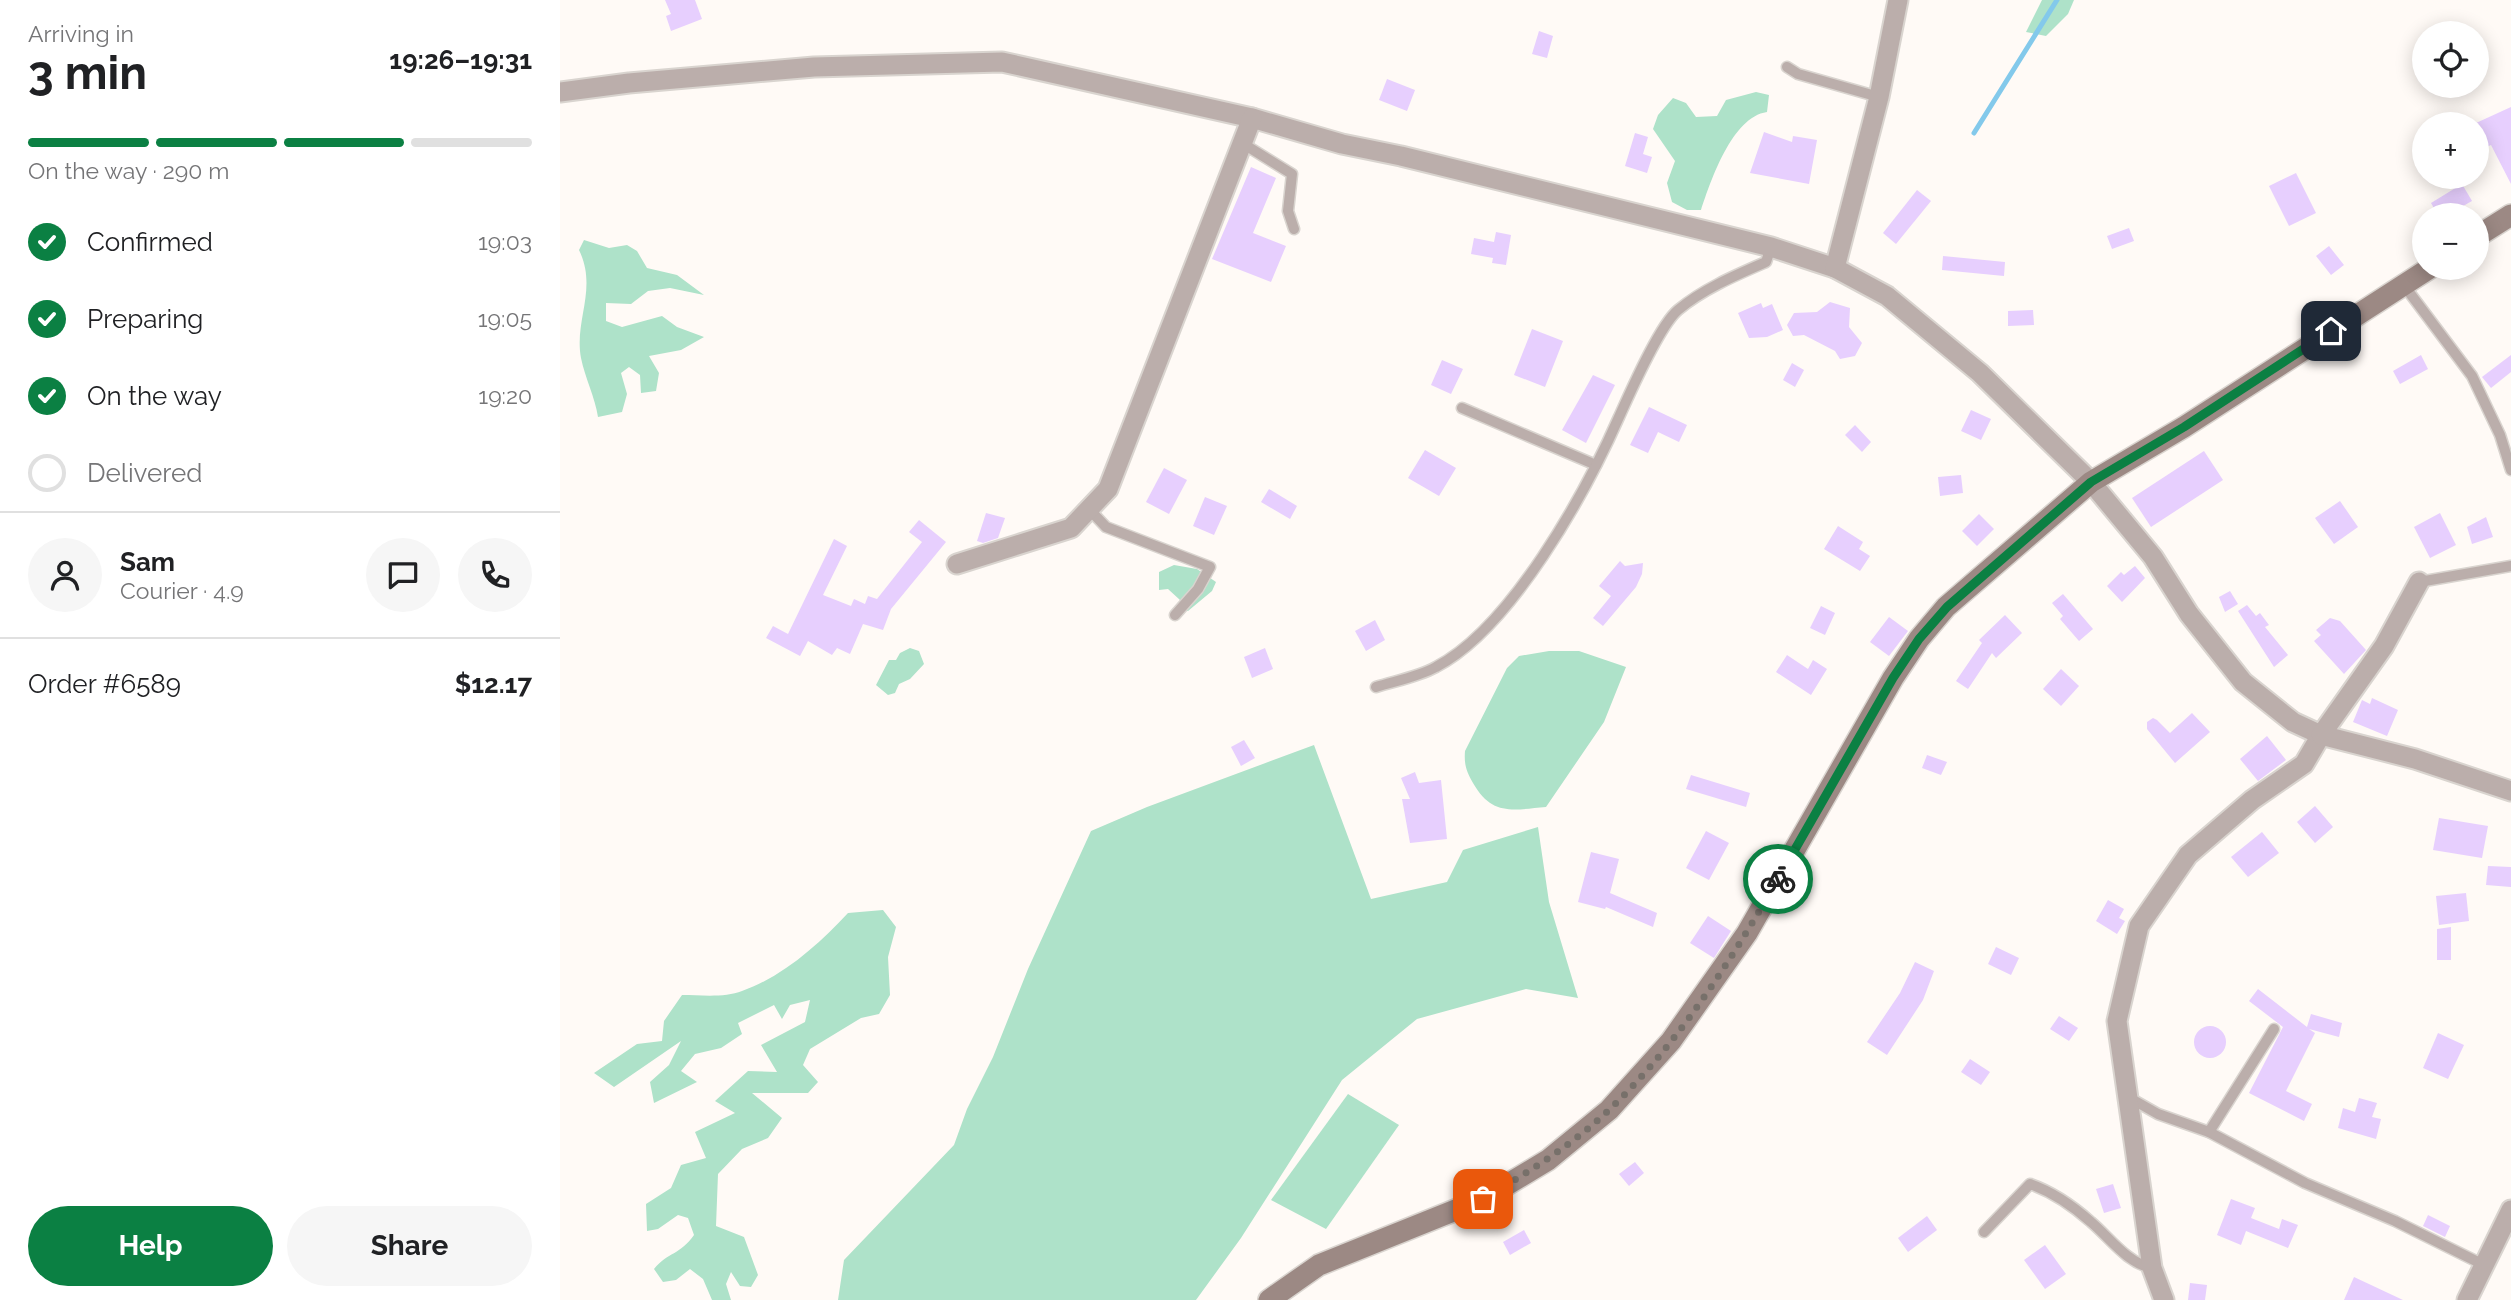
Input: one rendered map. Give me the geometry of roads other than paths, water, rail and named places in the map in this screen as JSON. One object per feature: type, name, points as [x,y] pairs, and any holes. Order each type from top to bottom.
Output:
[{"type":"main road","points":[[2489,229],[2511,215]]},
{"type":"main road","points":[[1269,1300],[1319,1265],[1483,1199],[1548,1160],[1609,1110],[1671,1041],[1747,933],[1886,690],[1919,639],[1947,607],[1996,561],[2091,482],[2184,427],[2412,278]]},
{"type":"street","points":[[1835,268],[1879,97],[1898,0]]},
{"type":"street","points":[[560,92],[629,82],[814,67],[1002,62],[1252,118],[1342,144],[1415,159],[1771,247],[1835,268],[1886,296],[1980,373],[2091,482],[2153,557],[2189,614],[2243,682],[2293,722],[2321,735],[2415,759],[2511,791]]},
{"type":"street","points":[[957,564],[1071,528],[1108,489],[1252,118]]},
{"type":"street","points":[[2164,1300],[2152,1268],[2117,1021],[2139,926],[2188,856],[2252,800],[2304,764],[2321,735],[2384,646],[2419,582]]},
{"type":"street","points":[[2467,1300],[2510,1213]]},
{"type":"lane","points":[[1787,67],[1798,74],[1860,94],[1879,97]]},
{"type":"lane","points":[[1242,143],[1292,174],[1288,211],[1294,229]]},
{"type":"lane","points":[[1376,687],[1435,668],[1469,646],[1522,584],[1596,465],[1639,374],[1676,312],[1720,282],[1766,262],[1771,247]]},
{"type":"lane","points":[[2402,284],[2472,376],[2500,435],[2511,470]]},
{"type":"lane","points":[[1462,408],[1596,465]]},
{"type":"lane","points":[[1089,509],[1106,527],[1210,567],[1198,589],[1175,615]]},
{"type":"lane","points":[[2419,582],[2511,566]]},
{"type":"lane","points":[[2209,1132],[2274,1029]]},
{"type":"lane","points":[[2128,1097],[2158,1114],[2209,1132],[2305,1183],[2395,1221],[2484,1265]]},
{"type":"lane","points":[[1984,1232],[2030,1184],[2050,1191],[2090,1221],[2138,1265],[2152,1268]]},
{"type":"waterway","points":[[1974,133],[2057,0]]}]
